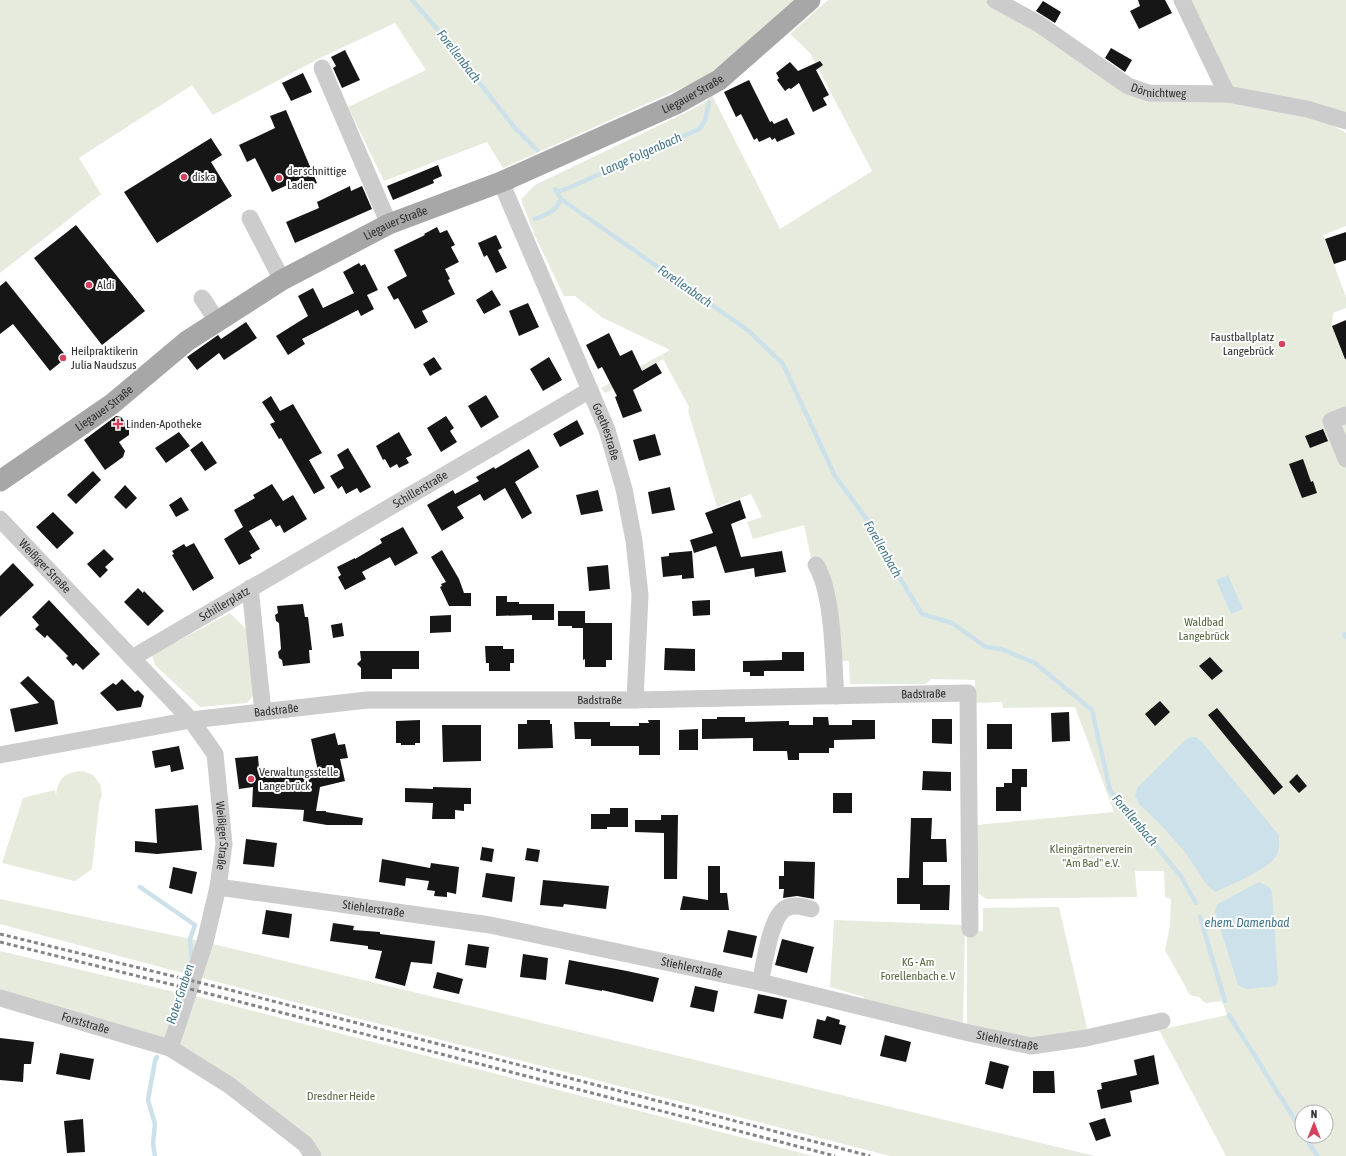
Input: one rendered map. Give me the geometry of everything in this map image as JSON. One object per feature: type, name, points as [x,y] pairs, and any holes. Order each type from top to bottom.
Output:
[{"type":"main road","name":"Liegauer Straße","points":[[0,481],[112,404],[187,341],[282,280],[389,224],[501,182],[676,104],[720,80],[810,0]]},
{"type":"street","name":"Dörnichtweg","points":[[995,0],[1039,24],[1128,86],[1149,93],[1227,94],[1307,109],[1346,122]]},
{"type":"street","points":[[1182,0],[1227,94]]},
{"type":"street","points":[[322,68],[389,224]]},
{"type":"street","name":"Goethestraße","points":[[501,182],[607,430],[624,489],[634,541],[640,595],[635,700]]},
{"type":"street","points":[[250,218],[282,280]]},
{"type":"street","points":[[202,298],[217,321]]},
{"type":"street","name":"Schillerstraße","points":[[250,588],[590,390]]},
{"type":"street","points":[[1346,415],[1331,421],[1346,459]]},
{"type":"street","name":"Weißiger Straße","points":[[0,519],[191,720],[215,754],[224,844],[218,887],[205,942],[170,1048]]},
{"type":"street","points":[[816,565],[820,572],[827,601],[831,630],[836,696]]},
{"type":"street","name":"Schillerplatz","points":[[132,658],[250,588],[263,712]]},
{"type":"street","name":"Badstraße","points":[[0,755],[191,720],[367,700],[635,700],[968,693],[970,929]]},
{"type":"street","name":"Stiehlerstraße","points":[[218,887],[490,925],[760,982],[969,1033],[1031,1046],[1086,1038],[1162,1021]]},
{"type":"street","points":[[760,982],[775,923],[782,911],[802,905],[811,909]]},
{"type":"street","name":"Forststraße","points":[[0,998],[170,1048]]},
{"type":"street","points":[[170,1048],[229,1085],[305,1144],[313,1156]]},
{"type":"green space","points":[[0,0],[795,0],[741,48],[704,78],[503,168],[487,142],[384,181],[348,107],[426,70],[395,23],[322,57],[213,115],[192,85],[79,158],[101,194],[0,273]]},
{"type":"green space","points":[[828,0],[985,0],[1056,39],[1112,83],[1236,100],[1329,123],[1346,133],[1346,226],[1323,235],[1346,297],[1346,308],[1333,313],[1332,325],[1346,360],[1346,1156],[1226,1156],[1159,1030],[1227,1015],[1222,1001],[1205,1003],[1199,997],[1190,995],[1165,950],[1170,926],[1171,899],[1165,897],[1164,871],[1135,871],[1137,897],[986,899],[978,893],[976,825],[1114,812],[1075,707],[1003,708],[1002,702],[975,703],[975,680],[931,679],[926,684],[850,684],[849,661],[840,661],[822,564],[811,558],[804,525],[753,539],[747,522],[762,517],[751,494],[717,507],[688,411],[689,407],[663,359],[605,393],[601,388],[670,350],[603,318],[575,296],[564,296],[535,236],[521,199],[535,185],[689,111],[705,102],[712,95],[780,229],[872,171],[810,53],[790,34]]},
{"type":"green space","points":[[1188,0],[1346,0],[1346,113],[1246,92],[1228,85]]},
{"type":"green space","points":[[230,613],[248,631],[255,694],[247,703],[200,707],[155,665],[152,655]]},
{"type":"green space","points":[[83,771],[93,775],[100,784],[102,794],[99,805],[92,869],[75,881],[2,863],[23,798],[55,790],[56,796],[61,780],[64,777],[71,773]]},
{"type":"green space","points":[[0,899],[205,942],[1095,1156],[890,1156],[194,976],[0,924]]},
{"type":"green space","points":[[1059,907],[1088,1032],[1044,1041],[967,1025],[967,931],[983,931],[983,908]]},
{"type":"green space","name":"KG - Am Forellenbach e. V","points":[[834,920],[965,925],[963,1026],[864,1003],[864,997],[830,987]]},
{"type":"green space","name":"Dresdner Heide","points":[[0,951],[188,994],[813,1156],[313,1156],[170,1048],[0,997]]},
{"type":"water","points":[[1228,575],[1243,609],[1231,614],[1216,580]]},
{"type":"water","points":[[1191,737],[1196,737],[1202,742],[1279,835],[1279,848],[1276,857],[1269,864],[1246,878],[1215,892],[1207,885],[1185,852],[1160,824],[1139,804],[1135,795],[1138,787],[1185,740]]},
{"type":"water","name":"ehem. Damenbad","points":[[1259,882],[1268,886],[1272,892],[1278,980],[1276,986],[1246,989],[1238,985],[1215,911],[1218,904]]},
{"type":"building","points":[[1138,0],[1165,0],[1172,13],[1139,29],[1130,11],[1140,6]]},
{"type":"building","points":[[1043,1],[1061,12],[1055,23],[1036,11]]},
{"type":"building","points":[[1111,48],[1132,60],[1125,72],[1105,58]]},
{"type":"building","points":[[345,50],[360,80],[342,88],[333,68],[336,66],[331,57]]},
{"type":"building","points":[[820,61],[823,65],[816,70],[829,95],[823,98],[827,105],[813,112],[799,83],[791,89],[789,88],[785,91],[777,80],[779,78],[776,73],[790,62],[798,71]]},
{"type":"building","points":[[303,73],[312,92],[291,101],[282,83]]},
{"type":"building","points":[[749,80],[770,122],[772,121],[774,124],[787,118],[795,134],[777,142],[775,138],[772,140],[770,137],[759,142],[757,138],[754,140],[741,114],[736,117],[724,92]]},
{"type":"building","points":[[286,110],[317,183],[307,187],[303,178],[272,192],[255,158],[247,162],[239,145],[275,128],[270,116]]},
{"type":"building","name":"diska","points":[[211,138],[222,155],[211,162],[232,196],[157,243],[124,192]]},
{"type":"building","points":[[438,165],[442,176],[433,180],[434,183],[393,200],[387,186]]},
{"type":"building","points":[[350,186],[351,191],[362,186],[372,209],[295,243],[286,222],[319,208],[317,202]]},
{"type":"building","name":"Aldi","points":[[76,225],[145,311],[102,345],[34,258]]},
{"type":"building","points":[[437,227],[440,233],[447,230],[455,245],[451,247],[459,262],[445,269],[450,279],[448,280],[455,294],[422,311],[428,322],[415,329],[398,298],[394,300],[387,287],[407,276],[394,250],[425,235],[424,234]]},
{"type":"building","points":[[1346,232],[1346,260],[1334,264],[1325,239]]},
{"type":"building","points":[[496,235],[502,248],[498,250],[507,268],[496,273],[487,255],[484,257],[478,243]]},
{"type":"building","points":[[359,263],[361,266],[365,264],[378,290],[367,295],[374,309],[361,316],[358,310],[302,339],[305,344],[288,355],[276,336],[308,316],[298,296],[313,288],[323,308],[354,293],[343,272]]},
{"type":"building","points":[[6,281],[67,357],[50,371],[13,324],[0,334],[0,286]]},
{"type":"building","points":[[492,290],[501,305],[484,314],[476,300]]},
{"type":"building","points":[[528,303],[539,327],[519,336],[509,311]]},
{"type":"building","points":[[1346,320],[1346,359],[1345,359],[1332,326]]},
{"type":"building","points":[[246,322],[257,338],[224,360],[219,353],[197,370],[187,357],[218,335],[221,339]]},
{"type":"building","points":[[609,333],[620,356],[632,350],[642,371],[656,363],[662,373],[633,390],[642,411],[623,418],[615,397],[617,396],[602,367],[598,369],[586,345]]},
{"type":"building","points":[[434,357],[442,369],[430,376],[423,364]]},
{"type":"building","points":[[549,357],[562,380],[543,391],[530,369]]},
{"type":"building","points":[[486,395],[499,417],[481,428],[468,406]]},
{"type":"building","points":[[271,396],[280,411],[293,404],[322,453],[309,460],[325,488],[314,494],[281,438],[279,439],[270,424],[275,422],[262,402]]},
{"type":"building","points":[[116,416],[121,417],[129,428],[129,435],[119,442],[125,451],[123,457],[105,470],[84,440]]},
{"type":"building","points":[[446,416],[454,428],[450,431],[457,442],[441,452],[427,428]]},
{"type":"building","points":[[577,420],[584,434],[560,447],[553,434]]},
{"type":"building","points":[[1323,429],[1328,441],[1310,448],[1305,436]]},
{"type":"building","points":[[179,432],[190,446],[166,463],[155,448]]},
{"type":"building","points":[[399,432],[412,455],[406,458],[409,463],[399,468],[397,464],[390,468],[385,459],[383,460],[376,446]]},
{"type":"building","points":[[655,434],[661,455],[639,461],[633,440]]},
{"type":"building","points":[[202,441],[217,463],[205,471],[190,450]]},
{"type":"building","points":[[348,448],[371,487],[360,493],[357,488],[346,494],[342,486],[338,489],[330,476],[344,468],[337,455]]},
{"type":"building","points":[[529,449],[539,467],[515,482],[532,513],[522,519],[505,488],[484,501],[480,494],[457,507],[464,518],[442,531],[427,505],[453,490],[455,494],[479,481],[476,477],[494,467],[495,469]]},
{"type":"building","points":[[1303,459],[1311,482],[1313,481],[1317,493],[1302,498],[1289,464]]},
{"type":"building","points":[[93,471],[101,480],[76,504],[67,495]]},
{"type":"building","points":[[272,484],[283,501],[293,495],[307,519],[284,533],[280,525],[276,527],[271,519],[249,531],[260,549],[250,555],[252,558],[239,565],[224,539],[243,527],[234,510],[255,498],[253,495]]},
{"type":"building","points":[[125,485],[137,498],[126,509],[114,497]]},
{"type":"building","points":[[670,487],[675,510],[652,514],[648,492]]},
{"type":"building","points":[[598,490],[603,511],[581,515],[576,495]]},
{"type":"building","points":[[181,497],[189,510],[176,517],[169,505]]},
{"type":"building","points":[[740,500],[746,518],[731,524],[741,557],[782,551],[786,572],[755,577],[754,568],[725,573],[716,546],[694,553],[690,540],[713,533],[705,513]]},
{"type":"building","points":[[53,512],[74,533],[57,549],[36,527]]},
{"type":"building","points":[[403,527],[418,553],[395,566],[390,557],[362,572],[366,579],[345,590],[338,577],[341,575],[337,567],[355,559],[382,543],[380,539]]},
{"type":"building","points":[[194,543],[214,578],[193,591],[172,555],[174,554],[172,551],[184,544],[186,547]]},
{"type":"building","points":[[104,549],[114,559],[105,567],[108,570],[100,578],[87,564]]},
{"type":"building","points":[[442,550],[459,579],[464,593],[471,593],[471,606],[449,606],[440,587],[442,586],[441,584],[446,582],[431,557]]},
{"type":"building","points":[[692,551],[694,578],[682,579],[682,575],[663,577],[661,557],[669,556],[669,553]]},
{"type":"building","points":[[13,563],[34,585],[0,617],[0,576]]},
{"type":"building","points":[[608,565],[610,589],[589,591],[587,567]]},
{"type":"building","points":[[138,588],[143,593],[144,591],[164,611],[148,626],[124,602]]},
{"type":"building","points":[[496,596],[507,596],[507,602],[519,602],[519,604],[554,604],[554,620],[532,620],[532,615],[496,616]]},
{"type":"building","points":[[49,600],[100,654],[83,670],[76,663],[73,666],[66,658],[68,656],[47,635],[45,638],[35,629],[39,625],[32,617]]},
{"type":"building","points":[[710,600],[710,615],[693,616],[692,601]]},
{"type":"building","points":[[303,604],[305,617],[308,617],[312,650],[309,650],[310,663],[283,666],[278,652],[281,649],[279,623],[276,621],[275,615],[278,613],[277,606]]},
{"type":"building","points":[[558,611],[585,611],[585,623],[612,623],[612,660],[606,660],[606,667],[585,667],[585,659],[583,660],[583,628],[558,626]]},
{"type":"building","points":[[451,615],[451,632],[430,633],[430,616]]},
{"type":"building","points":[[342,623],[344,636],[333,638],[331,625]]},
{"type":"building","points":[[485,646],[503,646],[503,649],[514,649],[514,663],[510,663],[510,671],[489,671],[489,663],[486,663]]},
{"type":"building","points":[[665,648],[695,649],[695,671],[664,670]]},
{"type":"building","points":[[360,651],[419,651],[419,669],[392,669],[392,679],[361,679],[361,668],[357,664],[361,660]]},
{"type":"building","points":[[782,652],[804,652],[804,671],[764,671],[764,676],[750,676],[750,672],[743,672],[743,661],[782,660]]},
{"type":"building","points":[[1210,657],[1223,671],[1212,680],[1199,666]]},
{"type":"building","points":[[28,676],[54,701],[58,724],[15,732],[10,709],[39,703],[20,683]]},
{"type":"building","points":[[122,679],[135,692],[138,690],[144,696],[141,707],[117,711],[100,693],[113,683],[116,685]]},
{"type":"building","points":[[1160,701],[1170,712],[1155,726],[1145,714]]},
{"type":"building","points":[[1217,708],[1283,787],[1274,795],[1208,715]]},
{"type":"building","points":[[1069,712],[1070,741],[1052,742],[1051,713]]},
{"type":"building","points":[[717,717],[745,717],[745,722],[789,721],[789,725],[813,725],[813,717],[828,717],[829,725],[852,725],[852,720],[875,720],[875,739],[834,740],[834,748],[829,748],[829,753],[799,753],[799,760],[788,760],[787,751],[753,751],[753,738],[702,739],[702,719],[717,719]]},
{"type":"building","points":[[932,719],[952,719],[952,744],[932,743]]},
{"type":"building","points":[[420,720],[420,743],[415,743],[415,745],[401,745],[401,743],[396,743],[396,721]]},
{"type":"building","points":[[527,720],[550,720],[550,724],[552,724],[553,748],[518,749],[518,724],[527,724]]},
{"type":"building","points":[[648,720],[660,720],[660,755],[639,755],[639,746],[591,746],[591,739],[575,739],[574,722],[610,722],[610,726],[639,726],[639,723],[649,723]]},
{"type":"building","points":[[987,724],[1012,724],[1012,749],[987,749]]},
{"type":"building","points":[[442,725],[481,725],[481,761],[443,762]]},
{"type":"building","points":[[698,729],[698,750],[679,750],[679,730]]},
{"type":"building","points":[[335,733],[338,745],[345,744],[348,758],[340,759],[345,781],[320,787],[316,811],[326,811],[363,818],[362,825],[327,825],[303,821],[304,810],[252,807],[253,787],[239,789],[235,758],[258,756],[259,769],[318,771],[311,739]]},
{"type":"building","points":[[179,746],[184,769],[171,772],[170,765],[155,768],[152,751]]},
{"type":"building","points":[[1012,769],[1027,769],[1027,787],[1021,787],[1021,811],[996,811],[996,787],[1004,787],[1004,783],[1012,783]]},
{"type":"building","points":[[923,771],[951,772],[951,791],[922,790]]},
{"type":"building","points":[[1297,774],[1307,786],[1299,793],[1289,782]]},
{"type":"building","points":[[433,787],[471,788],[471,804],[464,804],[464,811],[455,810],[455,819],[432,819],[433,803],[405,802],[405,788],[433,789]]},
{"type":"building","points":[[833,793],[852,793],[852,813],[833,813]]},
{"type":"building","points":[[198,805],[202,850],[157,854],[135,852],[135,841],[157,843],[155,809]]},
{"type":"building","points":[[610,808],[628,808],[628,827],[591,829],[591,814],[610,814]]},
{"type":"building","points":[[661,815],[678,815],[677,879],[664,879],[664,833],[635,832],[635,820],[661,820]]},
{"type":"building","points":[[911,818],[932,818],[931,839],[946,839],[947,862],[923,862],[923,885],[950,885],[949,910],[920,910],[920,904],[897,904],[897,878],[909,878]]},
{"type":"building","points":[[246,839],[277,843],[274,867],[243,864]]},
{"type":"building","points":[[482,847],[494,849],[492,862],[480,860]]},
{"type":"building","points":[[527,848],[540,850],[538,862],[525,860]]},
{"type":"building","points":[[382,859],[430,868],[431,863],[459,867],[456,894],[447,892],[447,897],[434,896],[435,891],[427,890],[429,881],[406,878],[405,886],[379,882]]},
{"type":"building","points":[[784,861],[815,862],[814,899],[797,896],[783,898],[784,889],[779,889],[779,876],[784,876]]},
{"type":"building","points":[[708,866],[720,866],[720,893],[727,893],[729,910],[680,910],[683,896],[708,900]]},
{"type":"building","points":[[173,867],[197,872],[192,894],[169,888]]},
{"type":"building","points":[[486,873],[515,877],[512,902],[482,897]]},
{"type":"building","points":[[543,880],[609,886],[606,909],[564,904],[563,907],[540,905]]},
{"type":"building","points":[[266,910],[292,914],[289,938],[262,934]]},
{"type":"building","points":[[333,923],[354,926],[353,930],[380,932],[380,934],[435,941],[432,964],[411,962],[405,986],[375,978],[382,951],[368,949],[368,946],[330,941]]},
{"type":"building","points":[[728,930],[757,936],[752,958],[723,952]]},
{"type":"building","points":[[782,939],[814,947],[807,973],[775,965]]},
{"type":"building","points":[[468,944],[489,947],[486,968],[465,965]]},
{"type":"building","points":[[523,954],[548,958],[546,980],[520,977]]},
{"type":"building","points":[[569,960],[659,978],[653,1002],[602,990],[565,984]]},
{"type":"building","points":[[437,972],[463,979],[459,994],[433,988]]},
{"type":"building","points":[[695,986],[718,991],[714,1012],[690,1007]]},
{"type":"building","points":[[758,994],[787,1000],[783,1019],[754,1013]]},
{"type":"building","points":[[827,1016],[840,1020],[839,1024],[846,1026],[841,1045],[813,1038],[817,1019],[825,1021]]},
{"type":"building","points":[[885,1035],[911,1042],[906,1062],[880,1056]]},
{"type":"building","points":[[0,1038],[34,1042],[31,1064],[24,1064],[23,1082],[0,1080]]},
{"type":"building","points":[[60,1053],[94,1059],[90,1080],[56,1074]]},
{"type":"building","points":[[1154,1055],[1159,1084],[1130,1091],[1132,1102],[1101,1109],[1097,1090],[1102,1089],[1101,1083],[1137,1075],[1134,1060]]},
{"type":"building","points":[[990,1061],[1009,1066],[1003,1089],[985,1084]]},
{"type":"building","points":[[1033,1071],[1054,1071],[1055,1093],[1033,1093]]},
{"type":"building","points":[[1105,1118],[1111,1136],[1096,1141],[1089,1123]]},
{"type":"building","points":[[83,1119],[85,1152],[67,1153],[64,1121]]},
{"type":"waterway","name":"Forellenbach","points":[[412,0],[433,24],[515,128],[537,150]]},
{"type":"waterway","name":"Lange Folgenbach","points":[[557,192],[699,129],[705,121],[709,103]]},
{"type":"waterway","name":"Forellenbach","points":[[555,189],[561,199],[749,331],[783,364],[835,476],[868,521],[882,549],[922,614],[952,623],[986,647],[1001,649],[1035,663],[1092,710],[1110,790],[1180,875],[1196,903]]},
{"type":"waterway","points":[[535,219],[551,212],[561,199]]},
{"type":"waterway","name":"Roter Graben","points":[[140,887],[195,925],[190,939],[192,962]]},
{"type":"waterway","name":"Forellenbach","points":[[1200,917],[1225,1001]]},
{"type":"waterway","name":"Forellenbach","points":[[1229,1015],[1294,1118]]},
{"type":"waterway","name":"Roter Graben","points":[[155,1156],[153,1143],[155,1124],[148,1100],[157,1057]]},
{"type":"waterway","name":"Forellenbach","points":[[1310,1144],[1317,1156]]},
{"type":"railway","points":[[0,934],[230,990],[870,1156]]},
{"type":"railway","points":[[0,942],[202,992],[835,1156]]},
{"type":"place","name":"diska","points":[[184,177]]},
{"type":"place","name":"der schnittige Laden","points":[[279,178]]},
{"type":"place","name":"Aldi","points":[[89,285]]},
{"type":"place","name":"Faustballplatz Langebrück","points":[[1282,344]]},
{"type":"place","name":"Heilpraktikerin Julia Naudszus","points":[[63,358]]},
{"type":"place","name":"Linden-Apotheke","points":[[118,424]]},
{"type":"place","name":"Verwaltungsstelle Langebrück","points":[[251,779]]},
{"type":"park label","name":"Waldbad Langebrück","points":[[1204,629]]},
{"type":"park label","name":"Kleingärtnerverein \"Am Bad\" e.V.","points":[[1091,856]]}]
